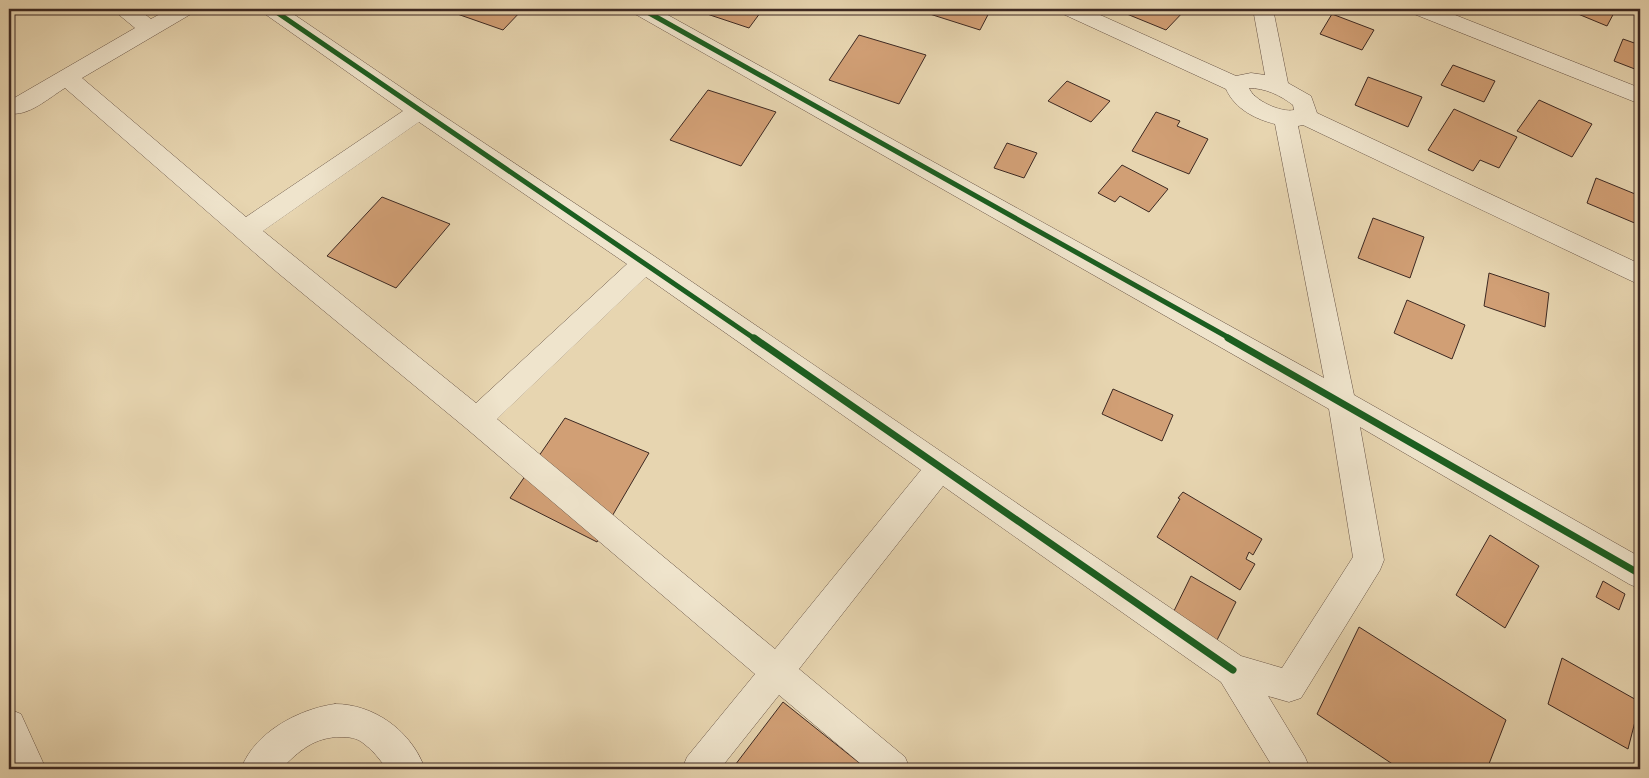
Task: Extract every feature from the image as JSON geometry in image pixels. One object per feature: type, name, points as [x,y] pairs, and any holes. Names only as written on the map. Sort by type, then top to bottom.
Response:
[{"type":"street","points":[[125,9],[150,29]]},
{"type":"street","points":[[16,107],[184,9]]},
{"type":"street","points":[[272,9],[419,111],[645,263],[1233,670],[1289,686],[1369,560],[1295,118]]},
{"type":"street","points":[[642,9],[1342,402],[1640,574]]},
{"type":"street","points":[[1070,9],[1238,86]]},
{"type":"street","points":[[1263,9],[1278,88]]},
{"type":"street","points":[[1421,9],[1640,96]]},
{"type":"street","points":[[66,78],[287,266],[477,420],[893,769]]},
{"type":"street","points":[[1295,118],[1306,107],[1296,96],[1278,88],[1249,80],[1240,83],[1238,86],[1237,90],[1241,97],[1272,115],[1295,118],[1640,275]]},
{"type":"street","points":[[246,230],[419,111]]},
{"type":"street","points":[[477,420],[645,263]]},
{"type":"street","points":[[699,769],[941,467]]},
{"type":"street","points":[[1233,670],[1293,769]]},
{"type":"street","points":[[258,769],[294,735],[324,722],[339,720],[366,726],[377,733],[408,769]]},
{"type":"street","points":[[9,726],[29,769]]},
{"type":"building","points":[[443,9],[523,9],[503,30]]},
{"type":"building","points":[[692,9],[763,9],[749,28]]},
{"type":"building","points":[[914,9],[991,9],[980,30]]},
{"type":"building","points":[[1125,9],[1186,9],[1166,30],[1122,12]]},
{"type":"building","points":[[1566,9],[1616,9],[1607,26]]},
{"type":"building","points":[[1332,14],[1374,30],[1362,50],[1320,34]]},
{"type":"building","points":[[859,35],[926,55],[899,104],[829,80]]},
{"type":"building","points":[[1623,39],[1640,45],[1640,71],[1614,61]]},
{"type":"building","points":[[1453,65],[1495,81],[1484,102],[1441,85]]},
{"type":"building","points":[[1368,77],[1422,97],[1408,127],[1355,105]]},
{"type":"building","points":[[1067,81],[1110,101],[1091,122],[1048,101]]},
{"type":"building","points":[[708,90],[776,112],[741,166],[670,140]]},
{"type":"building","points":[[1539,100],[1592,124],[1572,157],[1517,131]]},
{"type":"building","points":[[1454,109],[1517,137],[1499,168],[1480,160],[1473,171],[1428,150]]},
{"type":"building","points":[[1156,112],[1180,121],[1177,126],[1208,139],[1189,174],[1132,151]]},
{"type":"building","points":[[1007,143],[1037,153],[1024,178],[994,168]]},
{"type":"building","points":[[1122,165],[1168,189],[1149,212],[1120,196],[1115,202],[1098,193]]},
{"type":"building","points":[[1596,178],[1640,196],[1640,214],[1637,224],[1587,203]]},
{"type":"building","points":[[382,197],[450,224],[396,288],[327,256]]},
{"type":"building","points":[[1373,218],[1424,237],[1410,278],[1358,258]]},
{"type":"building","points":[[1489,273],[1549,293],[1545,327],[1484,306]]},
{"type":"building","points":[[1407,300],[1465,325],[1452,359],[1394,333]]},
{"type":"building","points":[[1640,353],[1640,388],[1635,386]]},
{"type":"building","points":[[1113,389],[1173,415],[1162,441],[1102,414]]},
{"type":"building","points":[[565,418],[649,453],[597,542],[510,498]]},
{"type":"building","points":[[1183,492],[1262,539],[1253,555],[1249,552],[1246,559],[1255,564],[1240,590],[1157,537]]},
{"type":"building","points":[[1490,535],[1539,566],[1505,628],[1456,595]]},
{"type":"building","points":[[1191,576],[1236,602],[1216,642],[1172,615]]},
{"type":"building","points":[[1603,581],[1625,594],[1619,610],[1596,597]]},
{"type":"building","points":[[1359,627],[1506,720],[1487,769],[1400,769],[1317,714]]},
{"type":"building","points":[[1562,658],[1640,702],[1628,749],[1548,704]]},
{"type":"building","points":[[783,702],[867,769],[732,769]]},
{"type":"cycle path","points":[[272,9],[419,111],[645,263],[1233,670]]},
{"type":"cycle path","points":[[642,9],[1342,402],[1640,574]]}]
